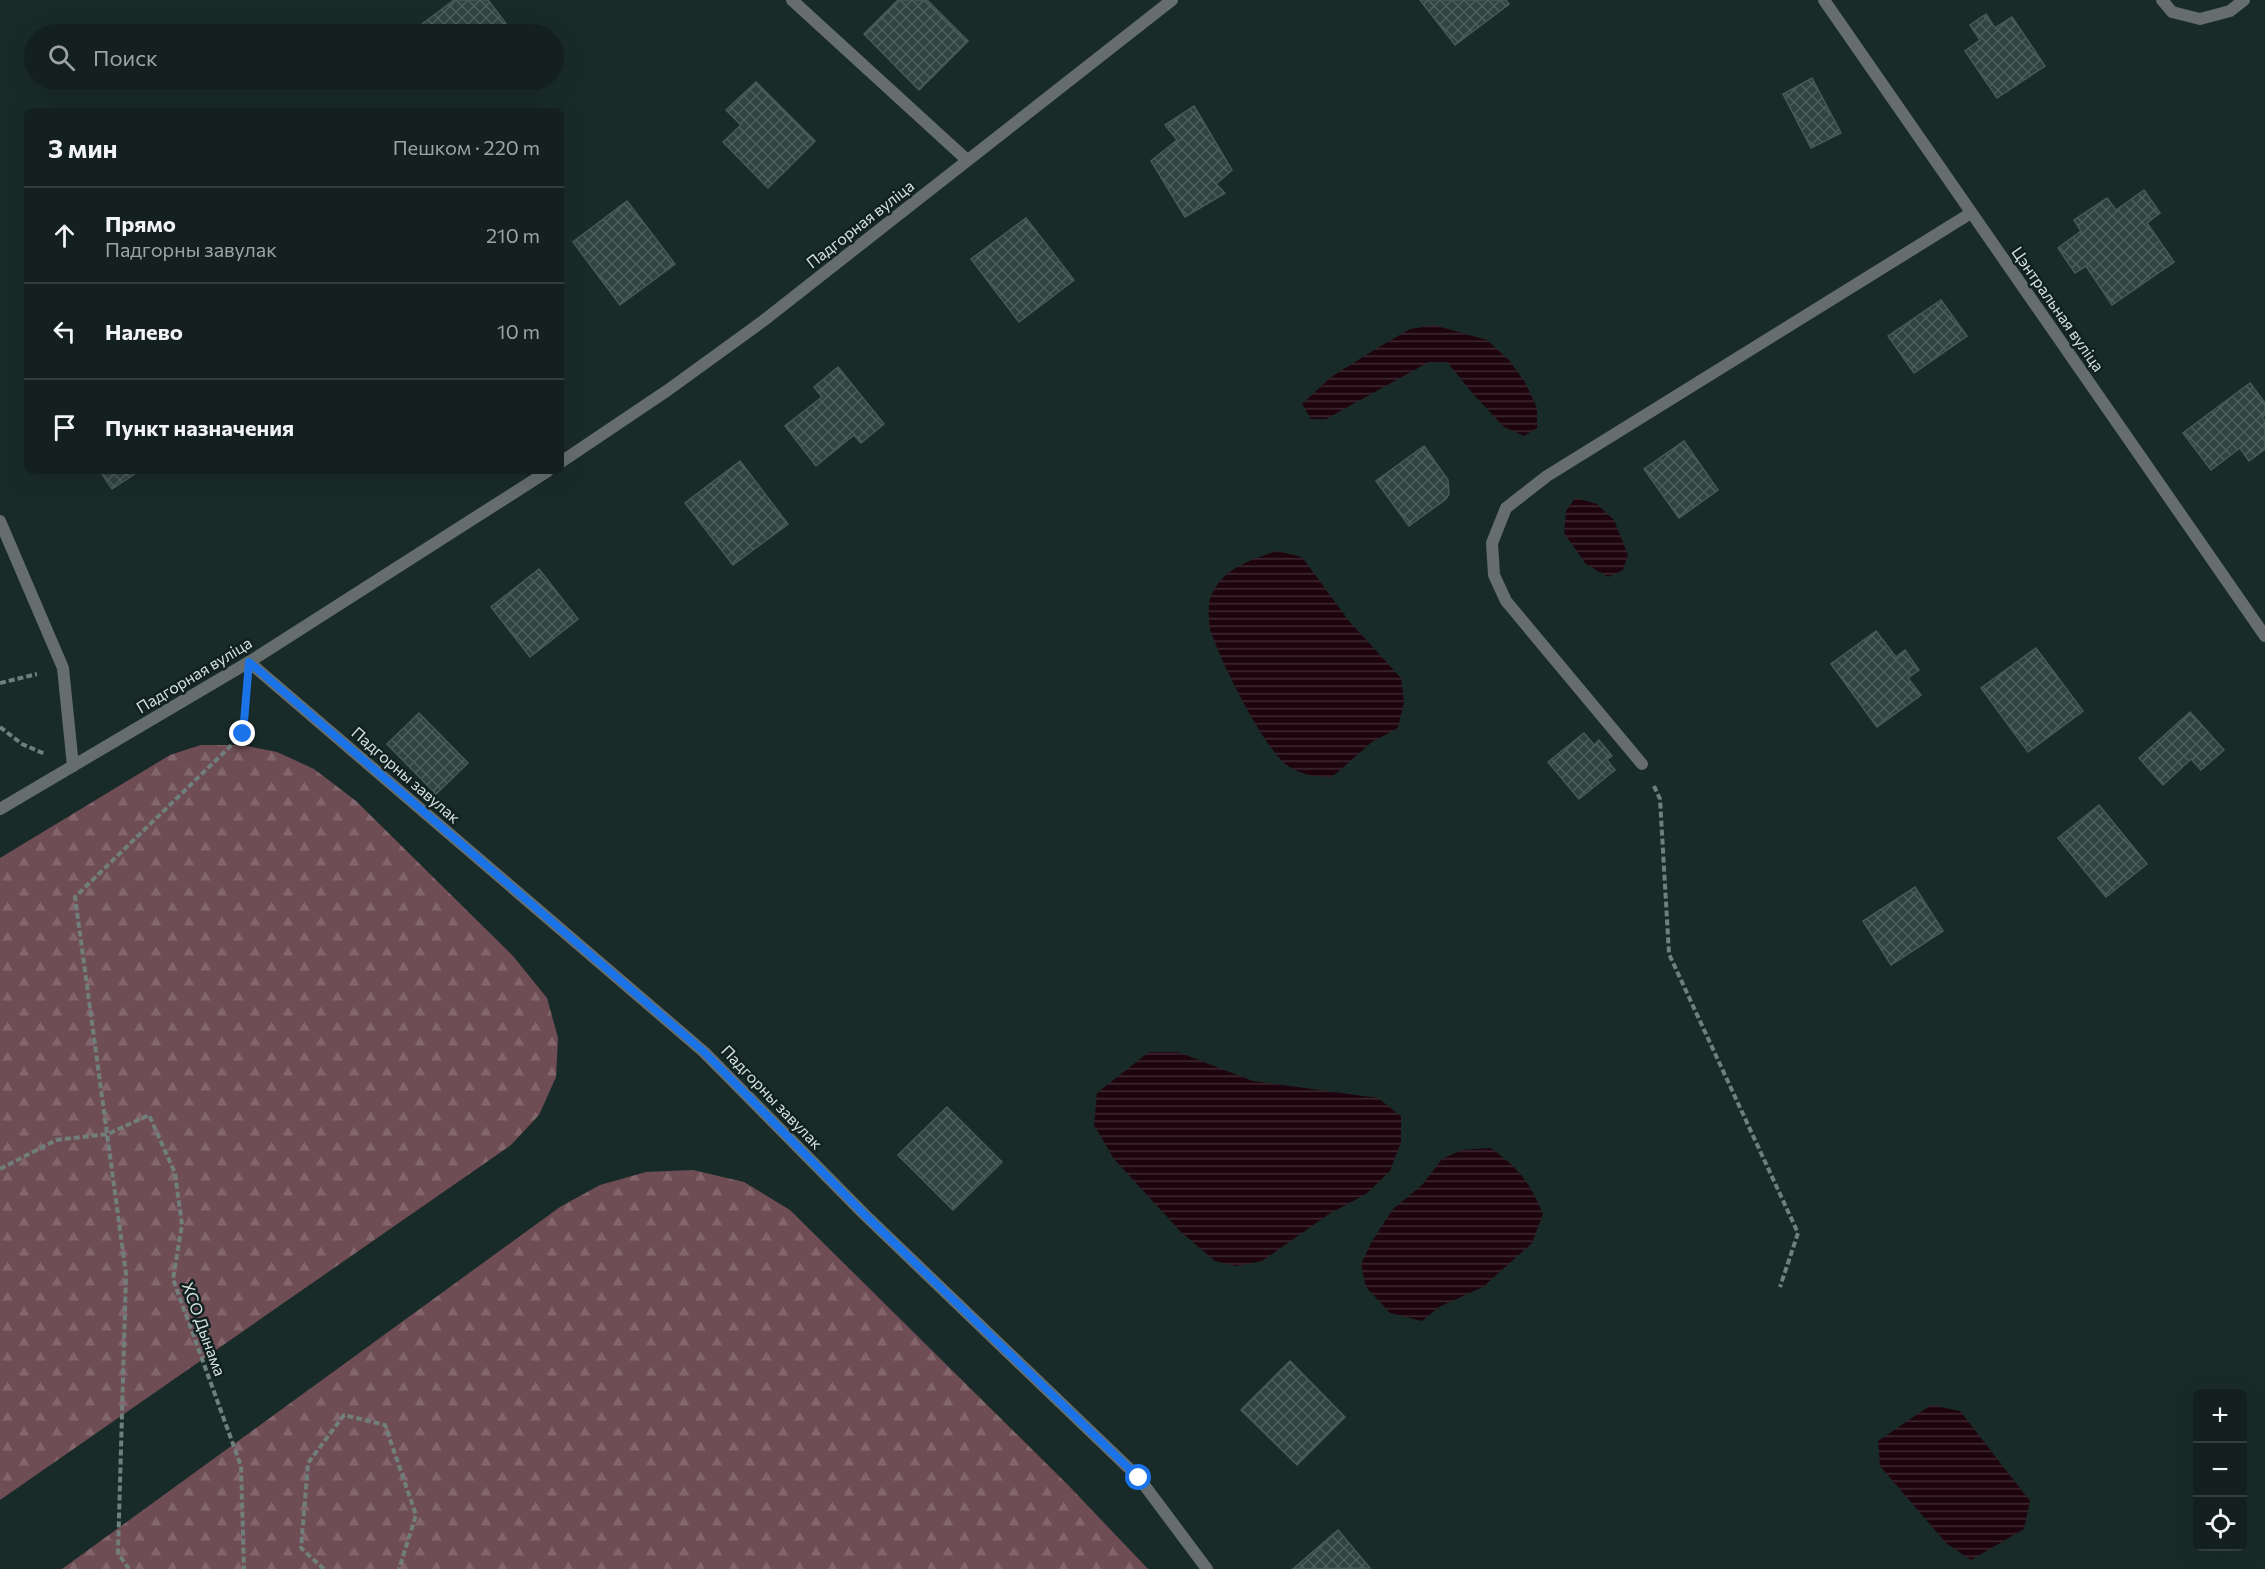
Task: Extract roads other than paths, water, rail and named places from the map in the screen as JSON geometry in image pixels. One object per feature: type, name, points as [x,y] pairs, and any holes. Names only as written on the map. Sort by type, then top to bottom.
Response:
[{"type":"street","points":[[792,0],[967,160]]},
{"type":"street","name":"Падгорная вуліца","points":[[564,460],[669,390],[763,321],[1172,0]]},
{"type":"street","name":"Цэнтральная вуліца","points":[[1824,0],[2265,636]]},
{"type":"street","points":[[2162,0],[2172,12],[2200,20],[2230,11],[2244,0]]},
{"type":"street","points":[[1642,764],[1506,601],[1494,575],[1492,543],[1506,508],[1547,476],[1971,213]]},
{"type":"street","name":"Падгорная вуліца","points":[[0,809],[249,662],[543,474]]},
{"type":"street","points":[[0,521],[63,668],[73,766]]},
{"type":"street","name":"Падгорны завулак","points":[[249,662],[704,1052],[864,1214],[1139,1478],[1207,1569]]}]
